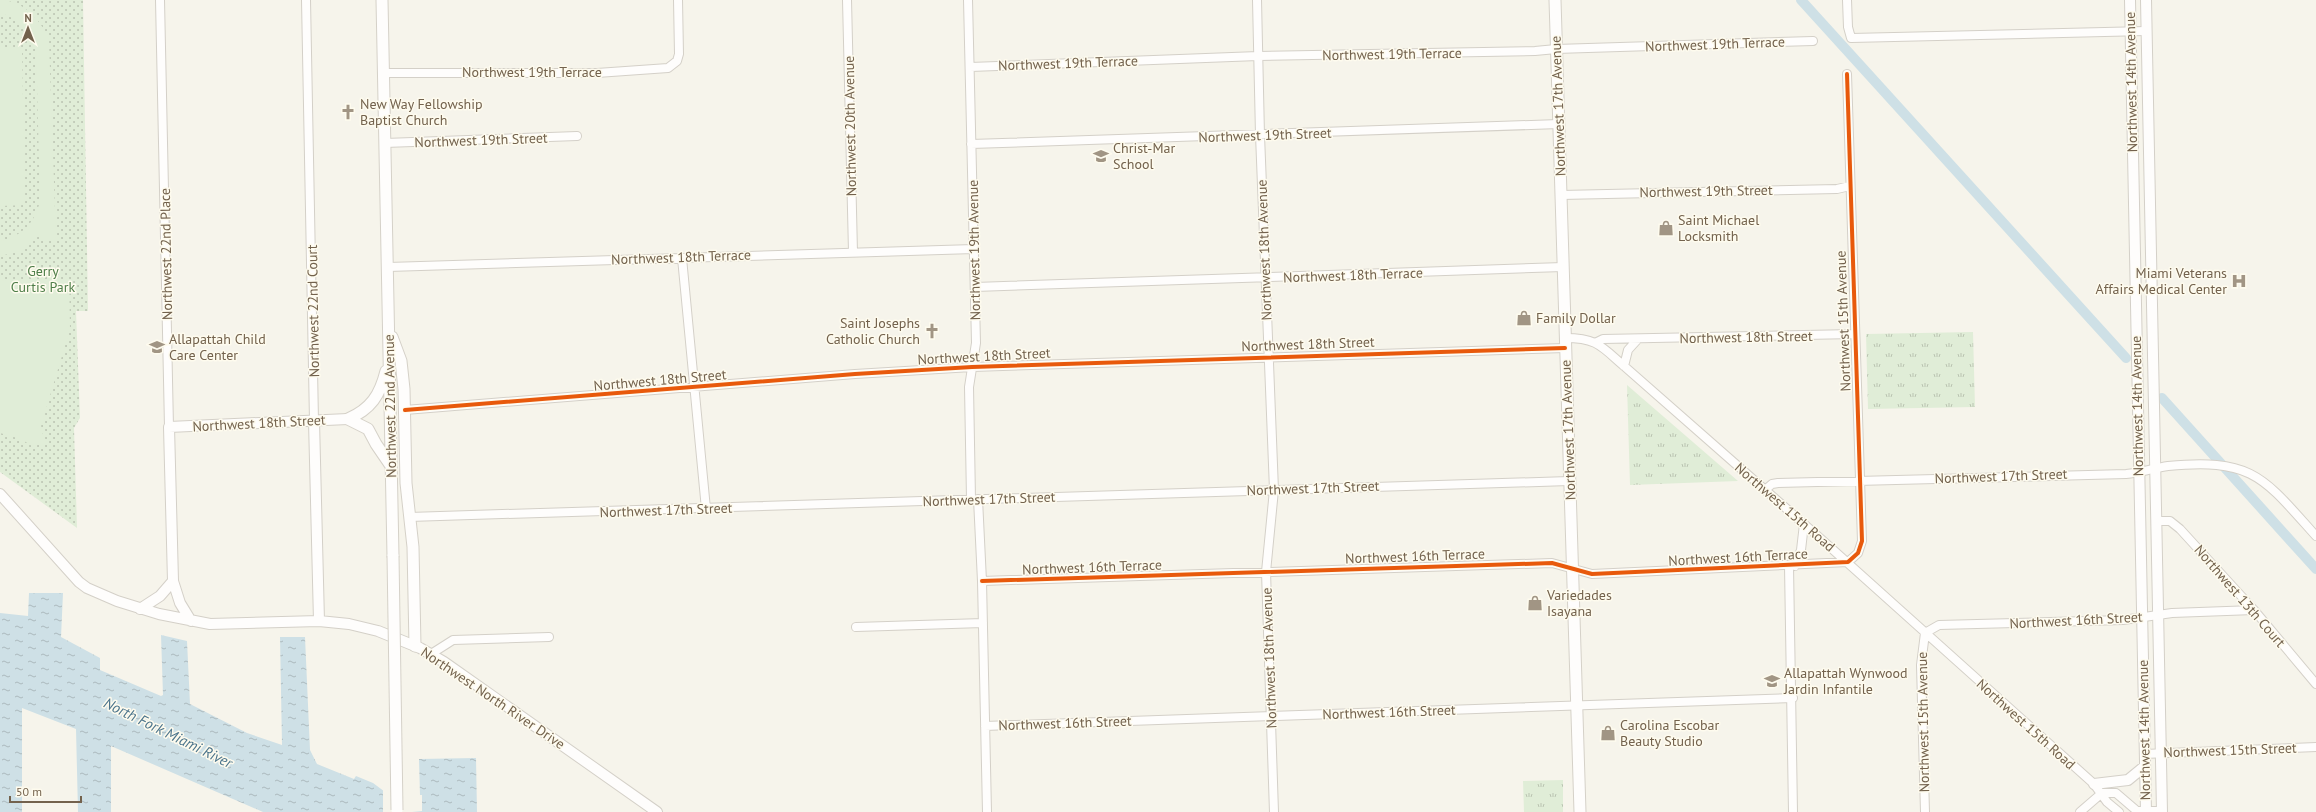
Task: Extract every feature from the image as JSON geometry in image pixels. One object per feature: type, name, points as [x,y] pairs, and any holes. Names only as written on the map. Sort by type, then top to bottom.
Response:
[{"type":"main road","name":"Northwest 22nd Avenue","points":[[382,0],[398,812]]},
{"type":"main road","name":"Northwest 17th Avenue","points":[[1555,0],[1580,812]]},
{"type":"main road","points":[[389,328],[401,361],[405,410],[406,483],[413,560],[415,646]]},
{"type":"main road","points":[[348,419],[362,413],[373,403],[383,382],[390,359]]},
{"type":"main road","points":[[348,419],[368,428],[376,444],[392,466]]},
{"type":"street","name":"Northwest 22nd Place","points":[[160,0],[173,581],[180,603],[191,621]]},
{"type":"street","name":"Northwest 22nd Court","points":[[306,0],[319,621]]},
{"type":"street","name":"Northwest 19th Terrace","points":[[384,73],[597,72],[662,70],[673,65],[677,60],[680,47],[678,0]]},
{"type":"street","name":"Northwest 20th Avenue","points":[[847,0],[853,252]]},
{"type":"street","name":"Northwest 19th Avenue","points":[[968,0],[976,352],[969,387],[975,499],[982,581],[987,812]]},
{"type":"street","name":"Northwest 18th Avenue","points":[[1258,0],[1260,135],[1274,490],[1266,572],[1274,812]]},
{"type":"street","points":[[1847,0],[1848,27],[1851,38],[2146,31]]},
{"type":"street","name":"Northwest 14th Avenue","points":[[2130,0],[2146,812]]},
{"type":"street","name":"Northwest 14th Avenue","points":[[2146,0],[2162,812]]},
{"type":"street","name":"Northwest 19th Terrace","points":[[970,66],[1258,56],[1499,52],[1813,41]]},
{"type":"street","name":"Northwest 15th Avenue","points":[[1847,74],[1862,541],[1858,553],[1848,562]]},
{"type":"street","name":"Northwest 19th Street","points":[[971,144],[1559,124]]},
{"type":"street","name":"Northwest 19th Street","points":[[385,143],[577,136]]},
{"type":"street","name":"Northwest 19th Street","points":[[1561,195],[1837,189],[1850,186]]},
{"type":"street","name":"Northwest 18th Terrace","points":[[388,267],[974,249]]},
{"type":"street","points":[[682,258],[706,509]]},
{"type":"street","name":"Northwest 18th Terrace","points":[[975,287],[1563,267]]},
{"type":"street","name":"Northwest 18th Street","points":[[1595,343],[1603,338],[1638,339],[1855,334]]},
{"type":"street","name":"Northwest 15th Road","points":[[1565,343],[1586,339],[1595,343],[1624,366],[1848,562],[2094,784],[2102,793],[2107,802],[2119,812]]},
{"type":"street","points":[[1624,366],[1628,350],[1638,339]]},
{"type":"street","name":"Northwest 18th Street","points":[[405,410],[855,374],[972,367],[1565,343]]},
{"type":"street","name":"Northwest 18th Street","points":[[169,427],[348,419]]},
{"type":"street","name":"Northwest 17th Street","points":[[1765,490],[1772,484],[1778,483],[2139,472],[2155,468],[2219,465],[2254,474],[2272,487],[2316,536]]},
{"type":"street","name":"Northwest 17th Street","points":[[409,517],[706,509],[975,499],[1569,481]]},
{"type":"street","name":"Northwest North River Drive","points":[[0,494],[79,582],[100,594],[140,609],[191,621],[220,624],[319,621],[349,624],[378,631],[431,654],[657,812]]},
{"type":"street","name":"Northwest 13th Court","points":[[2156,521],[2170,521],[2175,524],[2254,610],[2316,684]]},
{"type":"street","name":"Northwest 16th Terrace","points":[[1792,566],[1801,550],[1804,524]]},
{"type":"street","name":"Northwest 16th Terrace","points":[[982,581],[1552,563],[1592,574],[1792,566],[1848,562]]},
{"type":"street","points":[[1792,566],[1793,812]]},
{"type":"street","points":[[140,609],[160,596],[173,581]]},
{"type":"street","name":"Northwest 16th Street","points":[[1925,633],[1939,625],[2122,620],[2158,615],[2254,610]]},
{"type":"street","points":[[856,627],[983,623]]},
{"type":"street","name":"Northwest 15th Avenue","points":[[1925,633],[1921,665],[1925,812]]},
{"type":"street","points":[[431,654],[453,640],[549,637]]},
{"type":"street","name":"Northwest 16th Street","points":[[985,726],[1793,698]]},
{"type":"street","name":"Northwest 15th Street","points":[[2144,754],[2316,747]]},
{"type":"street","points":[[2094,784],[2128,780],[2144,766]]},
{"type":"street","points":[[2080,812],[2102,793],[2116,793],[2132,808],[2146,812],[2162,812]]},
{"type":"green space","name":"Gerry Curtis Park","points":[[0,0],[83,0],[88,311],[76,311],[80,418],[74,428],[77,528],[0,472]]},
{"type":"green space","points":[[0,0],[17,4],[31,13],[42,27],[49,42],[56,240],[41,240],[40,234],[21,251],[0,256],[0,241],[15,236],[31,222],[38,209],[40,201],[36,46],[30,34],[22,25],[12,18],[0,13]]},
{"type":"green space","points":[[0,48],[22,48],[25,205],[0,206]]},
{"type":"green space","points":[[69,279],[70,329],[41,426],[44,439],[43,444],[32,446],[21,439],[0,433],[0,281]]},
{"type":"green space","points":[[1973,332],[1975,407],[1868,409],[1866,334]]},
{"type":"green space","points":[[1627,385],[1738,481],[1630,485]]},
{"type":"green space","points":[[1563,780],[1563,812],[1524,812],[1523,781]]},
{"type":"water","name":"North Fork Miami River","points":[[29,593],[63,593],[61,637],[100,658],[100,670],[161,696],[163,695],[161,635],[187,641],[190,704],[247,733],[282,745],[280,637],[305,637],[310,750],[317,764],[354,779],[356,776],[373,783],[412,812],[263,812],[111,746],[111,812],[78,812],[76,729],[22,708],[22,812],[0,812],[0,613],[28,616]]},
{"type":"water","points":[[476,758],[477,812],[412,812],[422,811],[419,759]]},
{"type":"pier","points":[[383,787],[412,809],[412,812],[383,812]]},
{"type":"waterway","points":[[1801,0],[2126,358]]},
{"type":"waterway","points":[[2162,398],[2316,569]]},
{"type":"cycle path","points":[[982,581],[1552,563],[1592,574],[1848,562],[1858,553],[1862,541],[1847,74]]},
{"type":"cycle path","points":[[405,410],[855,374],[972,367],[1565,348]]},
{"type":"place","name":"New Way Fellowship Baptist Church","points":[[348,112]]},
{"type":"place","name":"Christ-Mar School","points":[[1101,156]]},
{"type":"place","name":"Saint Michael Locksmith","points":[[1666,228]]},
{"type":"place","name":"Miami Veterans Affairs Medical Center","points":[[2239,281]]},
{"type":"place","name":"Family Dollar","points":[[1524,318]]},
{"type":"place","name":"Saint Josephs Catholic Church","points":[[932,331]]},
{"type":"place","name":"Allapattah Child Care Center","points":[[157,347]]},
{"type":"place","name":"Variedades Isayana","points":[[1535,603]]},
{"type":"place","name":"Allapattah Wynwood Jardin Infantile","points":[[1772,681]]},
{"type":"place","name":"Carolina Escobar Beauty Studio","points":[[1608,733]]}]
